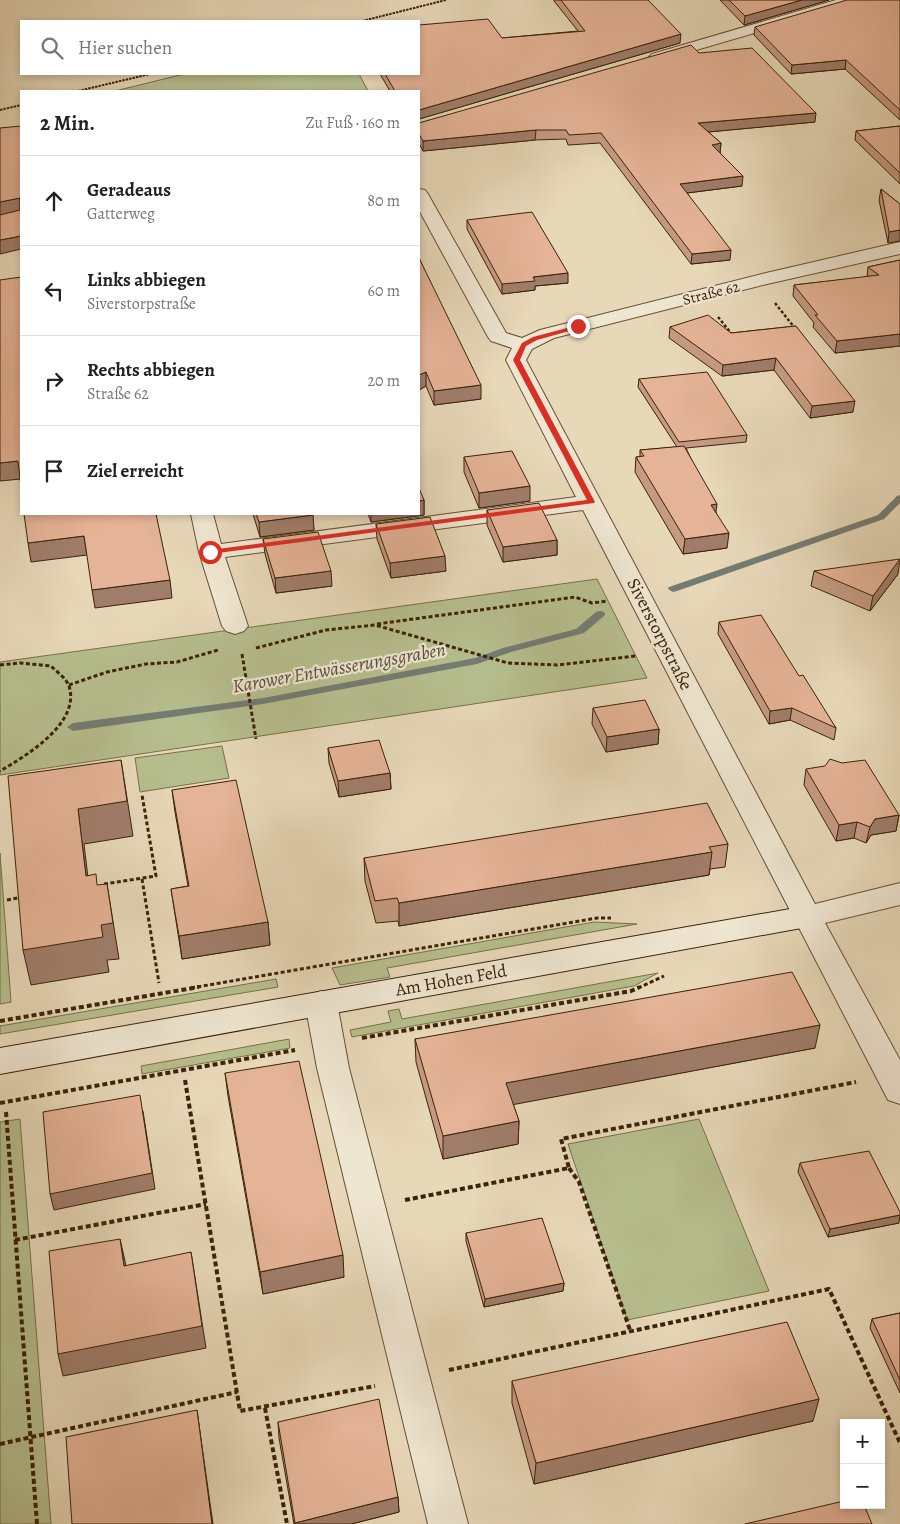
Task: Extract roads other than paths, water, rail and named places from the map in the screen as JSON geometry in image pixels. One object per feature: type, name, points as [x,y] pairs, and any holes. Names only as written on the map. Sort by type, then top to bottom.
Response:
[{"type":"street","points":[[640,62],[852,0]]},
{"type":"street","points":[[420,196],[498,338],[524,345]]},
{"type":"street","name":"Straße 62","points":[[524,345],[547,334],[766,279],[900,248]]},
{"type":"street","name":"Siverstorpstraße","points":[[524,345],[516,360],[806,917],[900,1091]]},
{"type":"street","points":[[210,552],[591,502]]},
{"type":"street","points":[[202,515],[210,552],[235,626]]},
{"type":"street","name":"Am Hohen Feld","points":[[0,1061],[806,917],[900,894]]},
{"type":"street","points":[[321,1004],[328,1044],[367,1207],[448,1524]]},
{"type":"waterway","name":"Karower Entwässerungsgraben","points":[[673,589],[881,517],[900,498]]},
{"type":"waterway","name":"Karower Entwässerungsgraben","points":[[73,727],[263,701],[477,661],[507,650],[580,631],[600,614]]}]
